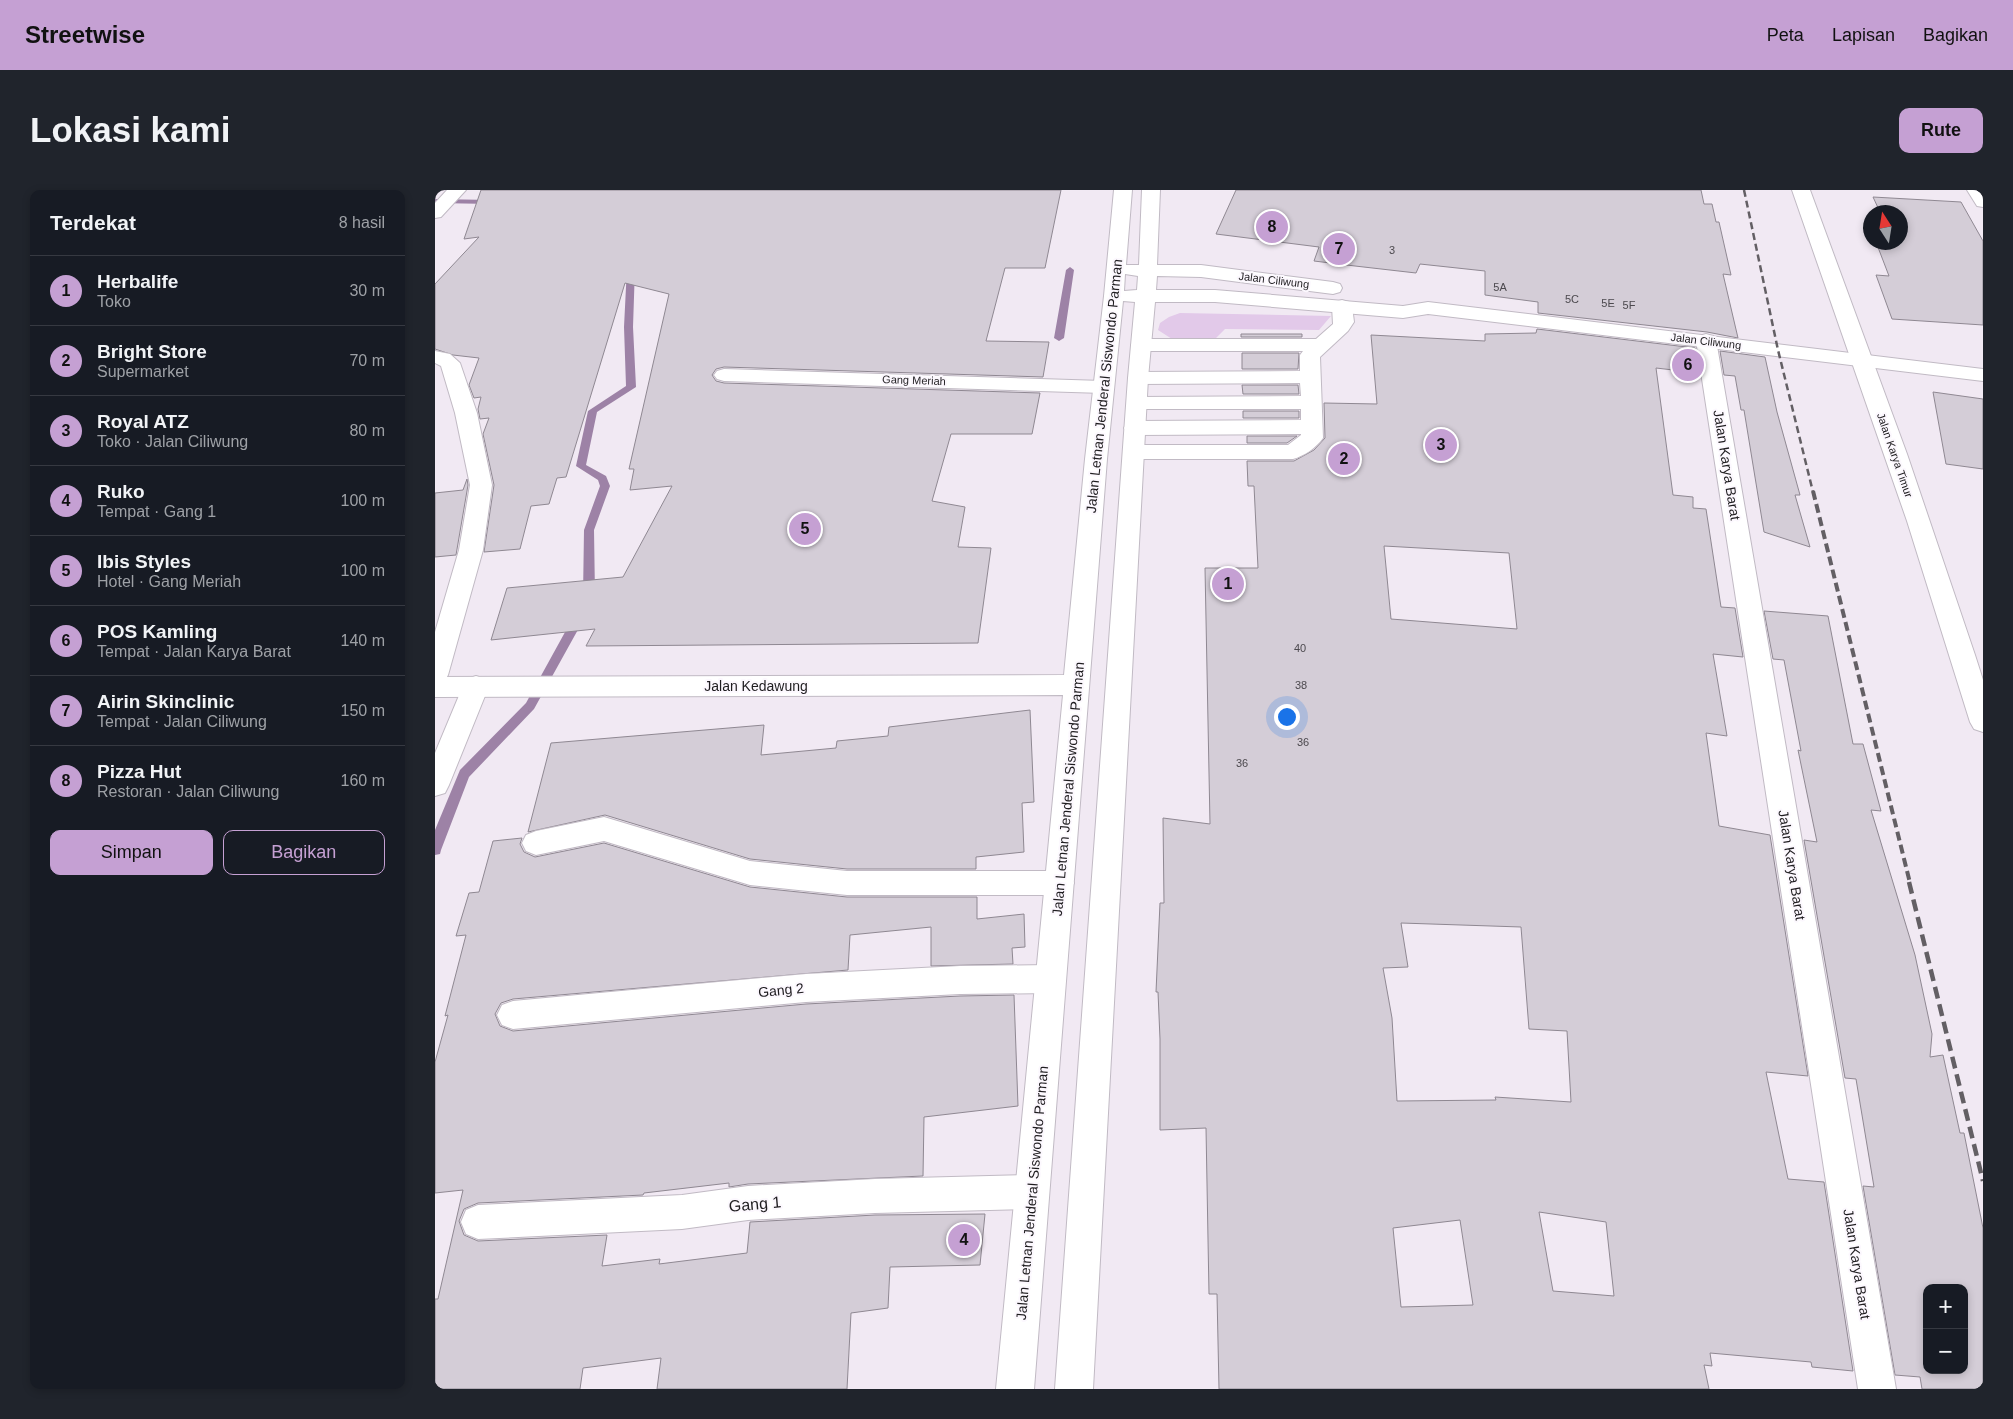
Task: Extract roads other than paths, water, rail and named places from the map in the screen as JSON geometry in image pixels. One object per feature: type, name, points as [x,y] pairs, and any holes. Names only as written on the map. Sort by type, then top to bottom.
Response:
[{"type":"main road","name":"Jalan Letnan Jenderal Siswondo Parman","points":[[1015,1389],[1103,387],[1123,190]]},
{"type":"main road","points":[[1074,1389],[1138,393],[1147,283],[1151,190]]},
{"type":"main road","name":"Jalan Karya Timur","points":[[1801,190],[1863,360],[1946,600],[1983,722]]},
{"type":"main road","points":[[1976,190],[1983,202]]},
{"type":"main road","name":"Jalan Ciliwung","points":[[1115,283],[1147,283],[1201,271],[1411,298],[1428,308]]},
{"type":"main road","name":"Jalan Ciliwung","points":[[1115,283],[1147,283],[1215,296],[1403,312],[1428,308],[1706,340],[1983,375]]},
{"type":"main road","points":[[1138,393],[1293,452],[1312,438],[1312,385],[1344,322],[1342,306]]},
{"type":"main road","name":"Jalan Karya Barat","points":[[1706,340],[1877,1389]]},
{"type":"main road","points":[[435,357],[443,358],[450,363],[466,413],[481,485],[471,550],[435,675]]},
{"type":"main road","name":"Gang Meriah","points":[[724,375],[1103,387]]},
{"type":"main road","points":[[1138,393],[1312,385]]},
{"type":"main road","points":[[1138,393],[1312,385]]},
{"type":"main road","points":[[1138,393],[1312,385]]},
{"type":"main road","points":[[435,785],[476,686]]},
{"type":"main road","name":"Jalan Kedawung","points":[[435,687],[1077,686]]},
{"type":"main road","points":[[536,843],[604,828],[751,873],[847,883],[1059,883]]},
{"type":"main road","name":"Gang 2","points":[[513,1015],[805,988],[961,980],[1050,979]]},
{"type":"main road","name":"Gang 1","points":[[478,1222],[682,1212],[749,1203],[1032,1192]]},
{"type":"waterway","points":[[435,201],[492,202]]},
{"type":"waterway","points":[[589,596],[589,530],[605,486],[602,478],[581,466],[593,411],[631,387],[628,327],[631,267]]},
{"type":"waterway","points":[[1059,338],[1070,270]]},
{"type":"waterway","points":[[435,850],[464,774],[530,706],[579,617]]},
{"type":"waterway","points":[[1008,710],[1009,704]]},
{"type":"railway","points":[[1744,190],[1778,350],[1813,492]]},
{"type":"railway","points":[[1813,491],[1910,883]]},
{"type":"railway","points":[[1909,882],[1983,1181]]},
{"type":"place","name":"Pizza Hut","points":[[1272,227]]},
{"type":"place","name":"Airin Skinclinic","points":[[1339,249]]},
{"type":"place","name":"POS Kamling","points":[[1688,365]]},
{"type":"place","name":"Royal ATZ","points":[[1441,445]]},
{"type":"place","name":"Bright Store","points":[[1344,459]]},
{"type":"place","name":"Ibis Styles","points":[[805,529]]},
{"type":"place","name":"Herbalife","points":[[1228,584]]},
{"type":"place","name":"Ruko","points":[[964,1240]]}]
